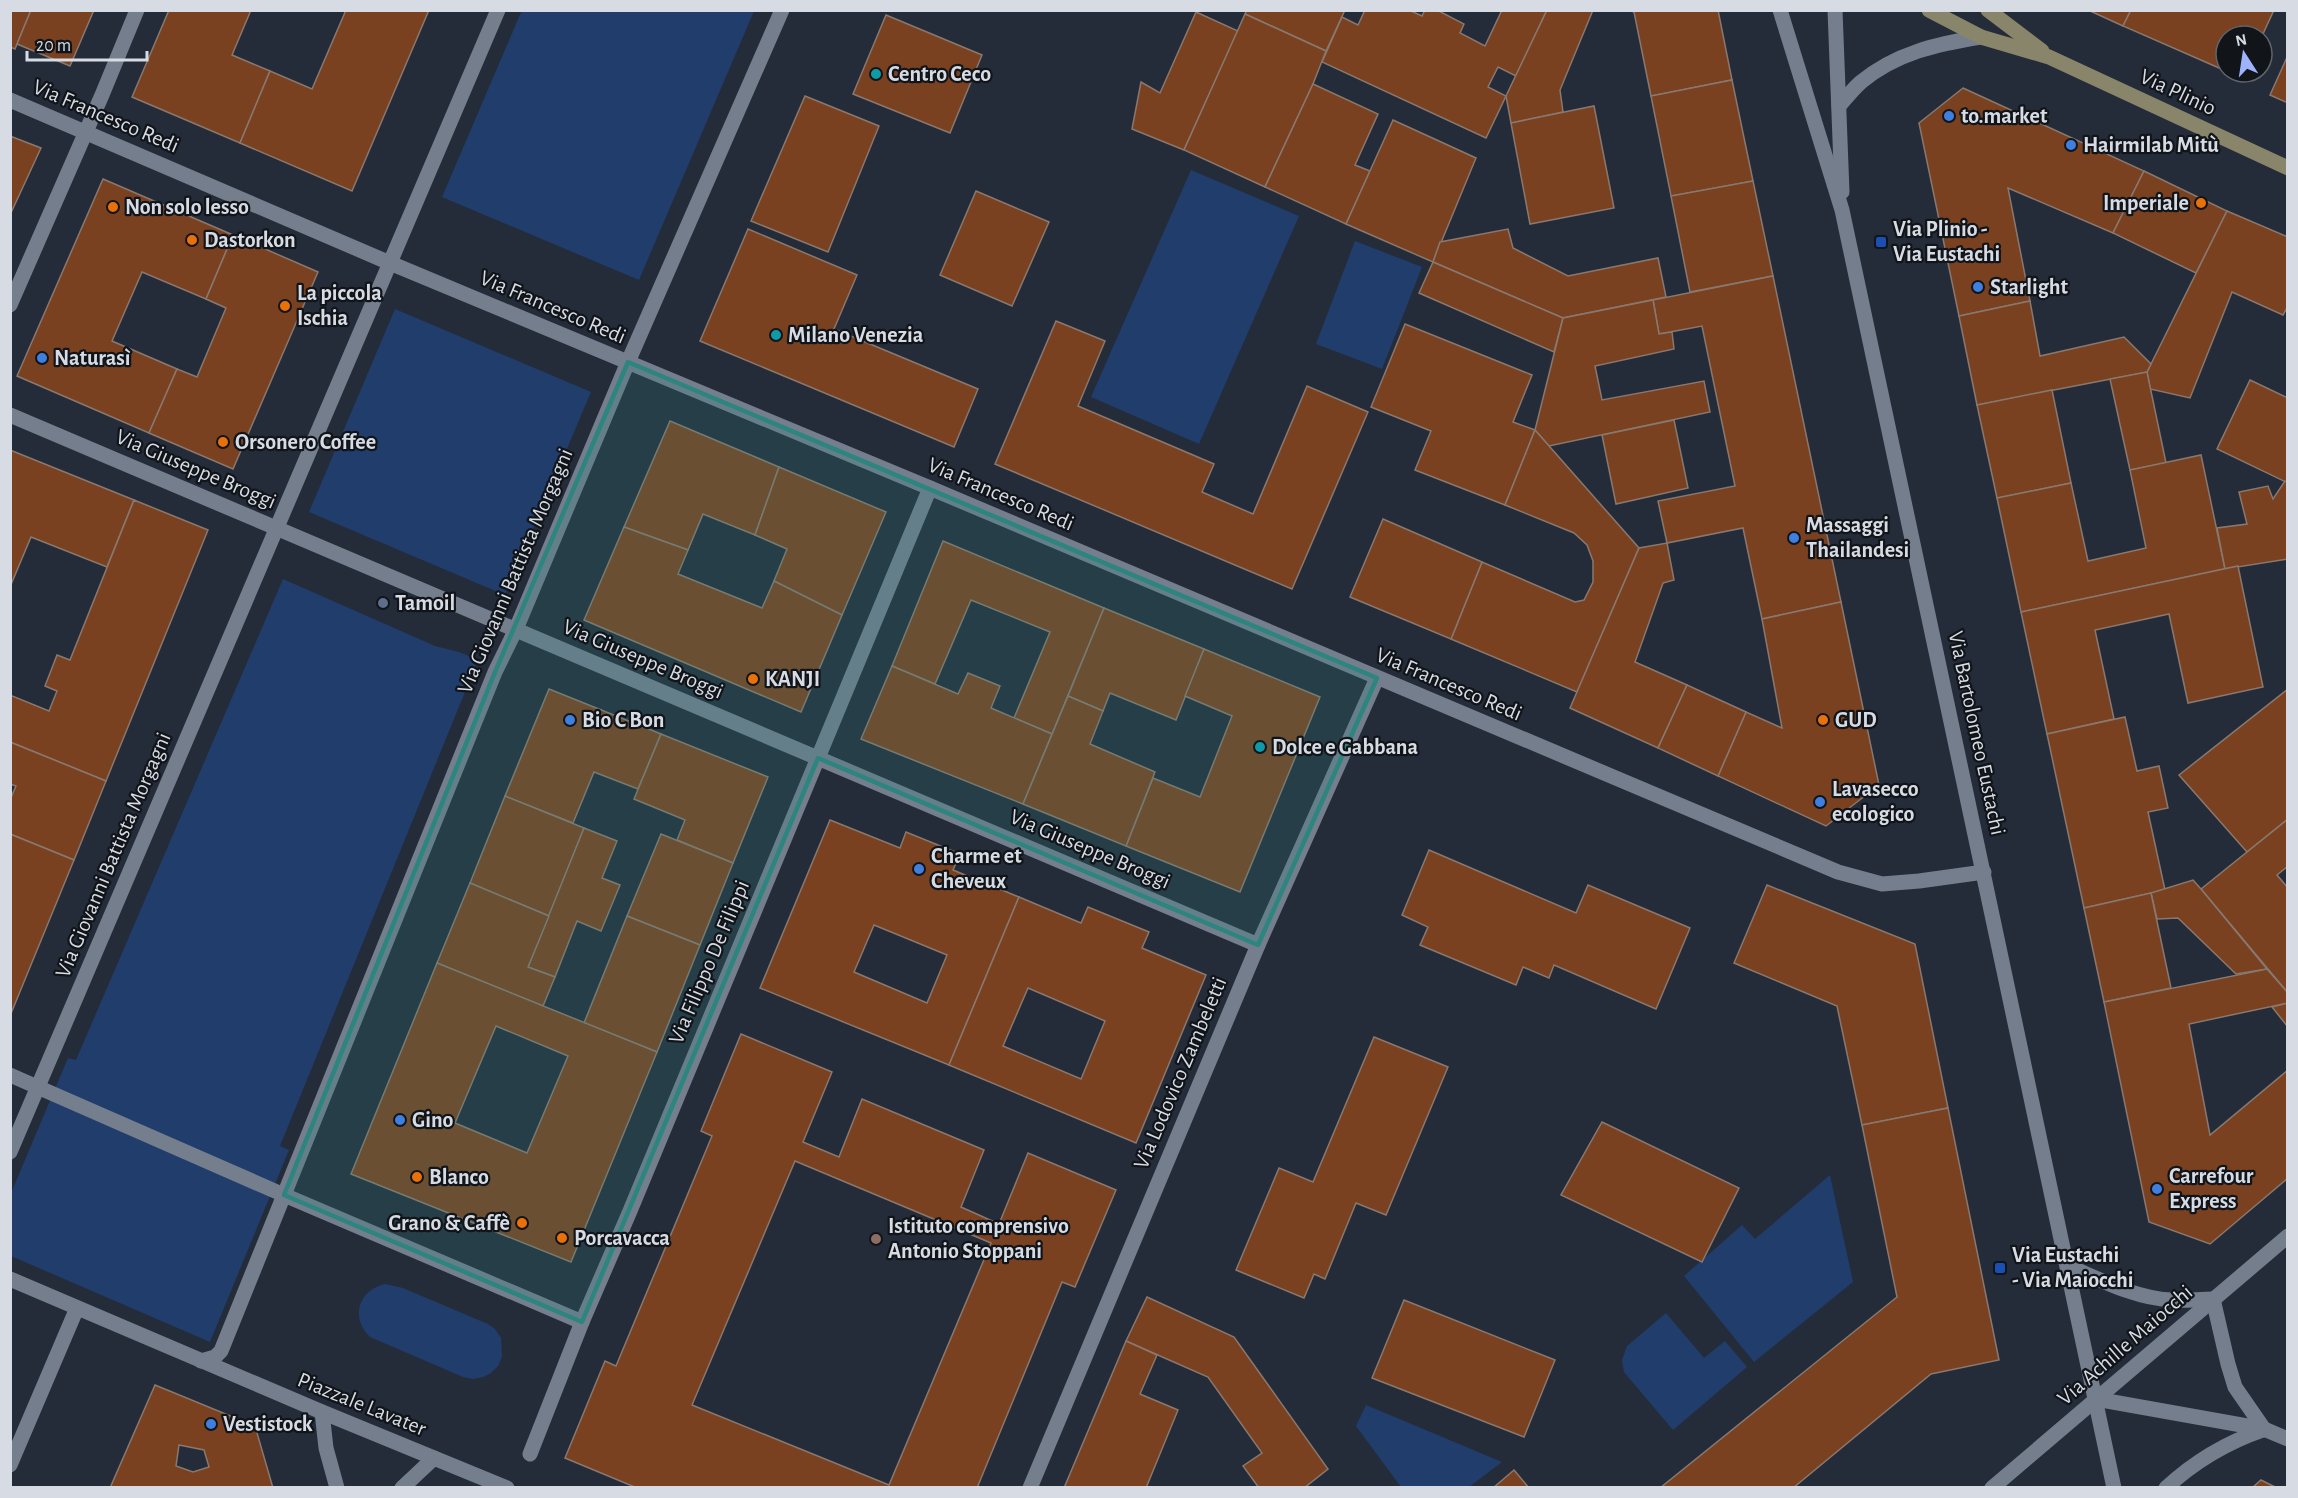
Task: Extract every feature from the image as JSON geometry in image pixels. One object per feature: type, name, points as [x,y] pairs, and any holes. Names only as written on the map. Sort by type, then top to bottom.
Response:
[{"type":"street","points":[[10,305],[137,10]]},
{"type":"street","name":"Via Giovanni Battista Morgagni","points":[[38,1087],[498,10]]},
{"type":"street","name":"Via Giovanni Battista Morgagni","points":[[284,1195],[495,672],[516,629],[628,362],[782,10]]},
{"type":"street","name":"Via Bartolomeo Eustachi","points":[[1780,10],[1842,210],[2114,1488]]},
{"type":"street","name":"Via Bartolomeo Eustachi","points":[[1835,10],[1842,210]]},
{"type":"street","name":"Via Plinio","points":[[1929,10],[1981,37],[2049,57],[2288,168]]},
{"type":"street","name":"Via Plinio","points":[[1988,10],[2049,57]]},
{"type":"street","points":[[1839,106],[1860,83],[1894,59],[1938,44],[1981,37]]},
{"type":"street","name":"Via Francesco Redi","points":[[10,99],[390,263],[930,488],[1838,872],[1881,884],[1984,872]]},
{"type":"street","name":"Via Giuseppe Broggi","points":[[10,415],[1258,945]]},
{"type":"street","name":"Via Filippo De Filippi","points":[[530,1454],[582,1322],[930,488]]},
{"type":"street","name":"Via Lodovico Zambeletti","points":[[1030,1488],[1258,945],[1377,678]]},
{"type":"street","points":[[10,1075],[582,1322]]},
{"type":"street","points":[[10,1152],[38,1087]]},
{"type":"street","points":[[201,1361],[215,1357],[221,1351],[284,1195]]},
{"type":"street","name":"Via Achille Maiocchi","points":[[1992,1488],[2288,1236]]},
{"type":"street","points":[[2068,1266],[2111,1285],[2142,1295],[2170,1300],[2213,1299],[2235,1387],[2264,1429]]},
{"type":"street","name":"Piazzale Lavater","points":[[10,1279],[507,1488]]},
{"type":"street","points":[[10,1464],[76,1308]]},
{"type":"street","points":[[2096,1399],[2264,1429],[2288,1439]]},
{"type":"street","points":[[322,1412],[326,1448],[337,1488]]},
{"type":"street","points":[[2166,1488],[2200,1459],[2239,1438],[2264,1429]]},
{"type":"street","points":[[402,1488],[434,1458]]},
{"type":"highlighted area","points":[[628,362],[1377,678],[1258,945],[818,758],[582,1322],[284,1195],[495,672]]},
{"type":"shaded area","points":[[522,10],[754,11],[639,280],[442,197]]},
{"type":"shaded area","points":[[1191,170],[1299,216],[1199,444],[1091,397]]},
{"type":"shaded area","points":[[1355,241],[1422,267],[1382,369],[1316,344]]},
{"type":"shaded area","points":[[395,309],[591,392],[505,595],[309,512]]},
{"type":"shaded area","points":[[283,579],[435,646],[478,660],[280,1146],[289,1150],[210,1342],[11,1256],[11,1193],[68,1058],[76,1060]]},
{"type":"shaded area","points":[[1830,1175],[1853,1282],[1754,1362],[1684,1276],[1742,1225],[1755,1239]]},
{"type":"shaded area","points":[[385,1284],[403,1288],[495,1329],[501,1338],[502,1357],[498,1366],[483,1377],[473,1379],[463,1377],[370,1337],[360,1322],[360,1306],[368,1292]]},
{"type":"shaded area","points":[[1666,1313],[1704,1358],[1725,1341],[1747,1367],[1673,1430],[1624,1372],[1622,1360],[1627,1346]]},
{"type":"shaded area","points":[[1366,1405],[1502,1462],[1469,1487],[1401,1487],[1356,1426]]},
{"type":"building","points":[[10,10],[31,10],[15,49],[10,47]]},
{"type":"building","points":[[31,10],[94,10],[70,66],[17,44]]},
{"type":"building","points":[[169,10],[251,10],[232,55],[270,71],[240,143],[132,97]]},
{"type":"building","points":[[346,10],[429,10],[352,191],[240,143],[270,71],[312,89]]},
{"type":"building","points":[[1247,10],[1345,10],[1326,51],[1245,14]]},
{"type":"building","points":[[1365,10],[1409,10],[1422,16],[1425,10],[1437,10],[1464,24],[1460,33],[1485,46],[1502,10],[1547,10],[1516,76],[1498,67],[1488,87],[1506,96],[1486,138],[1322,62],[1342,17],[1358,25]]},
{"type":"building","points":[[1547,10],[1593,10],[1560,90],[1563,112],[1511,123],[1506,96]]},
{"type":"building","points":[[1629,10],[1718,10],[1732,80],[1651,96],[1634,12]]},
{"type":"building","points":[[2088,10],[2131,10],[2123,26]]},
{"type":"building","points":[[2131,10],[2274,10],[2268,24],[2214,24],[2214,66],[2123,26]]},
{"type":"building","points":[[1196,12],[1238,31],[1184,150],[1132,129],[1141,82],[1160,93]]},
{"type":"building","points":[[1245,14],[1326,51],[1265,187],[1184,150]]},
{"type":"building","points":[[886,15],[982,55],[950,133],[853,94]]},
{"type":"building","points":[[2288,55],[2288,103],[2270,95]]},
{"type":"building","points":[[1732,80],[1753,181],[1671,196],[1651,96]]},
{"type":"building","points":[[1313,84],[1378,114],[1355,165],[1370,171],[1346,224],[1265,187]]},
{"type":"building","points":[[1963,88],[2144,171],[2113,233],[2008,188],[2030,301],[1959,316],[1919,123]]},
{"type":"building","points":[[805,96],[879,126],[828,252],[751,221]]},
{"type":"building","points":[[1594,106],[1614,208],[1530,224],[1511,123]]},
{"type":"building","points":[[1393,120],[1476,158],[1433,262],[1346,224]]},
{"type":"building","points":[[10,136],[41,148],[10,215]]},
{"type":"building","points":[[2144,171],[2227,211],[2196,273],[2113,233]]},
{"type":"building","points":[[103,179],[233,235],[206,299],[142,272],[112,341],[177,369],[149,433],[17,376]]},
{"type":"building","points":[[1753,181],[1773,276],[1690,292],[1671,196]]},
{"type":"building","points":[[976,191],[1049,222],[1012,306],[940,275]]},
{"type":"building","points":[[2227,211],[2288,237],[2288,306],[2283,315],[2232,292],[2190,398],[2150,389],[2147,372]]},
{"type":"building","name":"Milano Venezia","points":[[748,229],[857,275],[834,329],[978,389],[954,447],[700,341]]},
{"type":"building","points":[[1508,229],[1513,248],[1568,276],[1658,258],[1666,297],[1563,318],[1433,262],[1440,242]]},
{"type":"building","points":[[233,235],[318,272],[233,469],[149,433],[177,369],[197,377],[226,308],[206,299]]},
{"type":"building","points":[[1433,262],[1563,318],[1554,352],[1419,293]]},
{"type":"building","points":[[1773,276],[1841,602],[1762,619],[1743,528],[1667,543],[1658,501],[1735,486],[1702,326],[1659,334],[1653,300]]},
{"type":"building","points":[[1653,300],[1659,334],[1672,332],[1674,349],[1595,366],[1602,400],[1704,381],[1710,412],[1549,446],[1535,430],[1563,318]]},
{"type":"building","points":[[2030,301],[2040,356],[2124,337],[2151,364],[2147,372],[1977,405],[1959,316]]},
{"type":"building","points":[[1056,321],[1105,341],[1078,406],[1214,464],[1202,492],[1253,514],[1307,386],[1368,412],[1292,589],[995,464]]},
{"type":"building","points":[[1405,324],[1532,375],[1513,422],[1535,430],[1505,505],[1415,470],[1431,431],[1371,407]]},
{"type":"building","points":[[2147,372],[2166,463],[2130,470],[2110,379]]},
{"type":"building","points":[[2250,380],[2288,398],[2288,483],[2217,449]]},
{"type":"building","points":[[2052,390],[2071,483],[1997,498],[1977,405]]},
{"type":"building","points":[[1674,420],[1688,488],[1616,504],[1602,435]]},
{"type":"building","points":[[670,421],[779,467],[755,535],[703,514],[688,550],[624,527]]},
{"type":"building","points":[[1535,430],[1639,548],[1577,692],[1451,639],[1482,562],[1575,602],[1584,600],[1593,582],[1593,561],[1587,545],[1574,533],[1505,505]]},
{"type":"building","points":[[10,450],[134,500],[107,567],[31,537],[10,587]]},
{"type":"building","points":[[2201,455],[2225,569],[2021,612],[1997,498],[2071,483],[2088,561],[2146,548],[2130,470]]},
{"type":"building","points":[[779,467],[886,512],[842,615],[774,581],[787,549],[755,535]]},
{"type":"building","points":[[2285,481],[2288,483],[2288,559],[2225,569],[2217,528],[2247,524],[2239,492],[2268,486],[2273,499]]},
{"type":"building","points":[[134,500],[208,530],[106,781],[10,742],[10,695],[49,711],[57,691],[45,686],[57,655],[70,660]]},
{"type":"building","points":[[1383,519],[1482,562],[1451,639],[1350,597]]},
{"type":"building","points":[[624,527],[688,550],[678,574],[762,608],[774,581],[842,615],[801,712],[584,620]]},
{"type":"building","points":[[943,541],[1104,608],[1052,734],[1014,718],[1050,632],[971,600],[935,684],[892,666]]},
{"type":"building","points":[[1667,543],[1674,580],[1663,583],[1635,662],[1687,685],[1658,748],[1570,708],[1639,548]]},
{"type":"building","points":[[2238,566],[2263,687],[2188,703],[2169,614],[2095,630],[2114,719],[2047,734],[2021,612]]},
{"type":"building","name":"GUD","points":[[1841,602],[1879,785],[1826,826],[1718,776],[1746,712],[1782,728],[1762,619]]},
{"type":"building","points":[[1104,608],[1204,649],[1176,720],[1110,693],[1103,711],[1068,696]]},
{"type":"building","name":"Dolce e Gabbana","points":[[1204,649],[1320,697],[1240,892],[1126,846],[1153,778],[1200,797],[1232,716],[1185,696]]},
{"type":"building","points":[[892,666],[958,694],[968,673],[1000,686],[991,708],[1052,734],[1023,804],[861,739]]},
{"type":"building","points":[[1687,685],[1746,712],[1718,776],[1658,748]]},
{"type":"building","points":[[549,689],[661,734],[638,789],[594,772],[573,823],[505,796]]},
{"type":"building","points":[[2288,689],[2288,819],[2247,852],[2179,775]]},
{"type":"building","points":[[1068,696],[1103,711],[1090,744],[1155,772],[1126,846],[1023,804]]},
{"type":"building","points":[[2125,717],[2137,771],[2159,766],[2168,808],[2148,812],[2165,890],[2084,908],[2047,734]]},
{"type":"building","points":[[661,734],[768,777],[733,863],[677,840],[685,820],[634,799]]},
{"type":"building","points":[[10,742],[106,781],[74,860],[10,834],[10,800],[16,786],[10,784]]},
{"type":"building","points":[[505,796],[584,828],[549,916],[470,883]]},
{"type":"building","points":[[2288,819],[2288,866],[2277,875],[2288,888],[2288,993],[2201,889]]},
{"type":"building","points":[[830,820],[900,848],[906,832],[960,854],[953,870],[1019,897],[949,1065],[760,988]],"holes":[[[874,925],[947,955],[927,1003],[854,972]]]},
{"type":"building","points":[[584,828],[617,841],[602,878],[620,885],[601,931],[577,921],[555,977],[528,967]]},
{"type":"building","points":[[10,834],[74,860],[10,1016]]},
{"type":"building","points":[[661,834],[733,863],[700,945],[627,916]]},
{"type":"building","points":[[1429,850],[1576,913],[1588,885],[1690,928],[1656,1009],[1554,965],[1549,978],[1523,967],[1516,985],[1420,945],[1428,927],[1402,915]]},
{"type":"building","points":[[2193,880],[2267,969],[2236,974],[2178,918],[2157,919],[2151,893]]},
{"type":"building","points":[[470,883],[549,916],[528,967],[555,977],[543,1006],[437,963]]},
{"type":"building","points":[[1767,885],[1915,944],[1948,1108],[1862,1125],[1837,1006],[1734,963]]},
{"type":"building","points":[[2151,893],[2171,988],[2104,1002],[2084,908]]},
{"type":"building","points":[[1019,897],[1081,923],[1088,907],[1149,932],[1142,948],[1206,975],[1136,1143],[949,1065]],"holes":[[[1028,988],[1105,1021],[1081,1079],[1003,1046]]]},
{"type":"building","points":[[627,916],[700,945],[657,1052],[584,1023]]},
{"type":"building","points":[[437,963],[657,1052],[571,1262],[351,1174]],"holes":[[[496,1026],[568,1056],[527,1153],[455,1123]]]},
{"type":"building","points":[[2267,969],[2288,993],[2288,1003],[2189,1024],[2210,1135],[2288,1070],[2288,1178],[2210,1244],[2149,1222],[2104,1002]]},
{"type":"building","points":[[2288,1003],[2288,1027],[2272,1007]]},
{"type":"building","points":[[741,1034],[832,1072],[803,1142],[839,1157],[862,1099],[984,1150],[961,1207],[999,1224],[1028,1153],[1116,1190],[1075,1287],[1062,1282],[977,1488],[637,1488],[565,1458],[605,1361],[616,1366],[712,1136],[701,1131]],"holes":[[[795,1161],[991,1243],[889,1485],[692,1405]]]},
{"type":"building","points":[[1374,1037],[1448,1067],[1386,1215],[1356,1203],[1325,1279],[1314,1274],[1304,1298],[1236,1270],[1279,1168],[1313,1182]]},
{"type":"building","points":[[1948,1108],[1999,1360],[1931,1374],[1793,1488],[1660,1488],[1897,1297],[1862,1125]]},
{"type":"building","points":[[1602,1122],[1739,1188],[1702,1262],[1561,1195]]},
{"type":"building","points":[[1147,1297],[1234,1337],[1328,1469],[1304,1488],[1259,1488],[1243,1466],[1262,1453],[1208,1377],[1126,1341]]},
{"type":"building","points":[[1404,1300],[1555,1360],[1524,1437],[1372,1378]]},
{"type":"building","points":[[1126,1341],[1157,1355],[1140,1394],[1178,1410],[1146,1488],[1064,1488]]},
{"type":"building","points":[[155,1385],[255,1426],[273,1488],[110,1488]],"holes":[[[179,1445],[204,1450],[209,1467],[193,1472],[176,1466]]]},
{"type":"building","points":[[1514,1470],[1529,1488],[1493,1488]]},
{"type":"building","points":[[2261,1480],[2277,1488],[2252,1488]]},
{"type":"place","name":"Centro Ceco","points":[[876,74]]},
{"type":"place","name":"to.market","points":[[1949,116]]},
{"type":"place","name":"Hairmilab Mitù","points":[[2071,145]]},
{"type":"place","name":"Imperiale","points":[[2201,203]]},
{"type":"place","name":"Non solo lesso","points":[[113,207]]},
{"type":"place","name":"Dastorkon","points":[[192,240]]},
{"type":"place","name":"Via Plinio - Via Eustachi","points":[[1881,242]]},
{"type":"place","name":"Starlight","points":[[1978,287]]},
{"type":"place","name":"La piccola Ischia","points":[[285,306]]},
{"type":"place","name":"Milano Venezia","points":[[776,335]]},
{"type":"place","name":"Naturasì","points":[[42,358]]},
{"type":"place","name":"Orsonero Coffee","points":[[223,442]]},
{"type":"place","name":"Massaggi Thailandesi","points":[[1794,538]]},
{"type":"place","name":"Tamoil","points":[[383,603]]},
{"type":"place","name":"KANJI","points":[[753,679]]},
{"type":"place","name":"Bio C Bon","points":[[570,720]]},
{"type":"place","name":"GUD","points":[[1823,720]]},
{"type":"place","name":"Dolce e Gabbana","points":[[1260,747]]},
{"type":"place","name":"Lavasecco ecologico","points":[[1820,802]]},
{"type":"place","name":"Charme et Cheveux","points":[[919,869]]},
{"type":"place","name":"Gino","points":[[400,1120]]},
{"type":"place","name":"Blanco","points":[[417,1177]]},
{"type":"place","name":"Carrefour Express","points":[[2157,1189]]},
{"type":"place","name":"Grano & Caffè","points":[[522,1223]]},
{"type":"place","name":"Porcavacca","points":[[562,1238]]},
{"type":"place","name":"Istituto comprensivo Antonio Stoppani","points":[[876,1239]]},
{"type":"place","name":"Via Eustachi - Via Maiocchi","points":[[2000,1268]]},
{"type":"place","name":"Vestistock","points":[[211,1424]]}]
